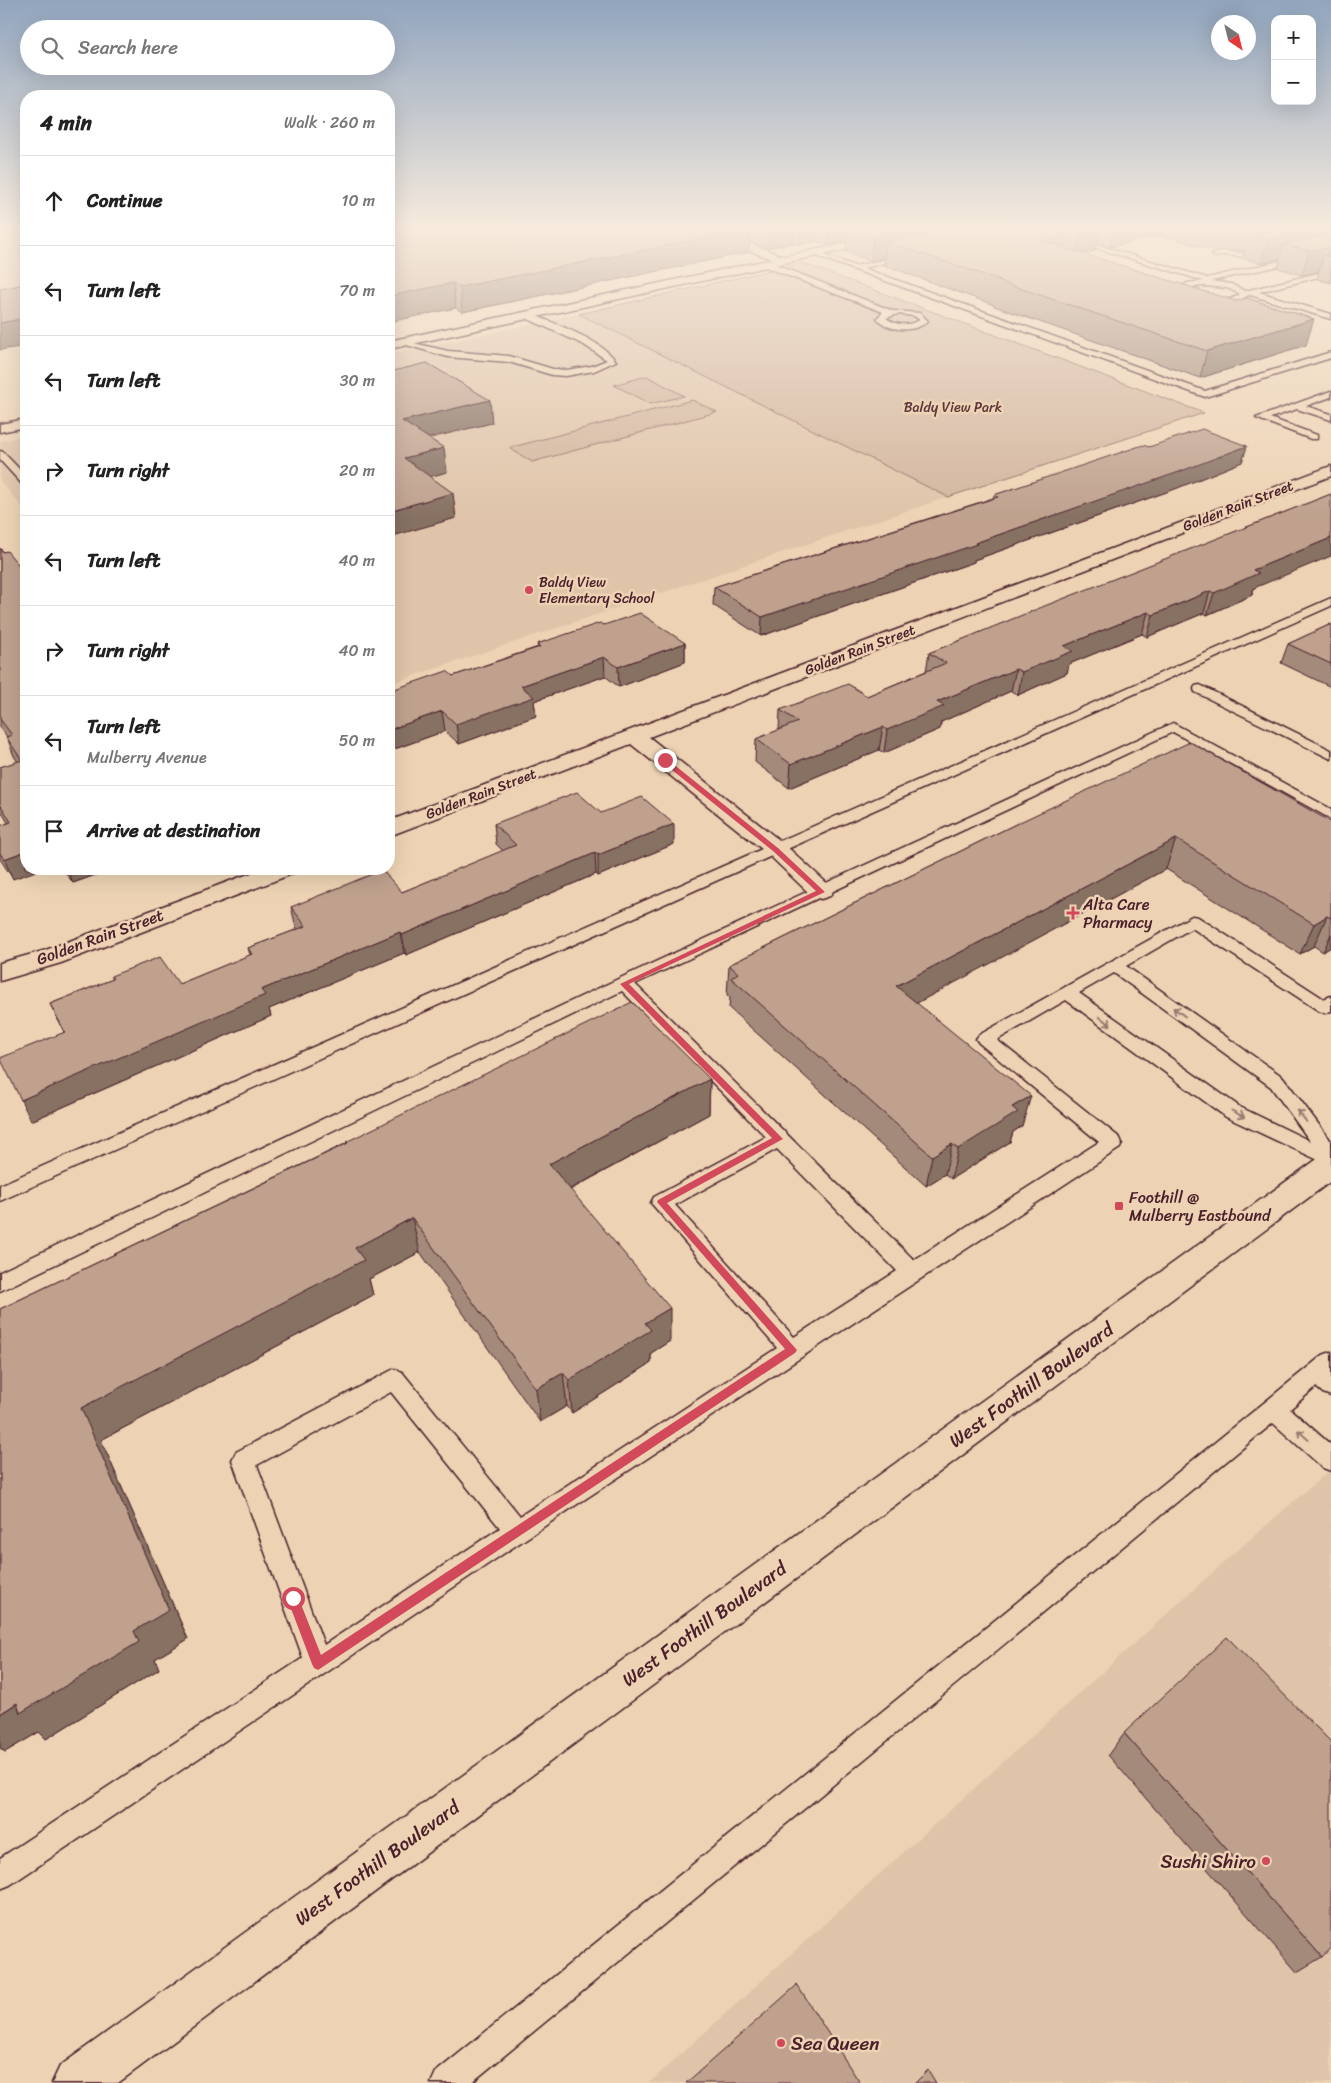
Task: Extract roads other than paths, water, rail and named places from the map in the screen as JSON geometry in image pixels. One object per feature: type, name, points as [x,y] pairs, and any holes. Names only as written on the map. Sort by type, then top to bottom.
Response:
[{"type":"street","points":[[395,344],[494,322]]},
{"type":"street","points":[[0,428],[20,424]]},
{"type":"street","name":"Golden Rain Street","points":[[395,827],[1331,470]]},
{"type":"street","points":[[634,736],[776,849],[821,892]]},
{"type":"street","name":"Golden Rain Street","points":[[0,972],[52,957],[268,875]]},
{"type":"street","name":"West Foothill Boulevard","points":[[77,2083],[1331,1166]]},
{"type":"lane","points":[[395,344],[448,354],[509,359],[533,364],[552,372],[566,373],[594,368],[612,361],[610,356],[542,322]]},
{"type":"lane","points":[[1005,322],[1205,394],[1331,355]]},
{"type":"lane","points":[[1314,438],[1260,418],[1331,394]]},
{"type":"lane","points":[[1297,406],[1331,418]]},
{"type":"lane","points":[[0,454],[20,476]]},
{"type":"lane","points":[[0,1193],[1331,602]]},
{"type":"lane","points":[[1200,689],[1331,755]]},
{"type":"lane","points":[[0,1282],[624,984],[1173,728],[1331,815]]},
{"type":"lane","points":[[0,1875],[792,1350],[1113,1144],[986,1039],[1192,921],[1325,1006],[1331,1002]]},
{"type":"lane","points":[[1114,966],[1277,1082],[1331,1155]]},
{"type":"lane","points":[[624,984],[912,1272]]},
{"type":"lane","points":[[1066,992],[1233,1112],[1331,1160]]},
{"type":"lane","points":[[778,1139],[661,1202],[792,1350]]},
{"type":"lane","points":[[447,2083],[924,1692],[1274,1410],[1326,1374]]},
{"type":"lane","points":[[318,1664],[244,1460],[394,1378],[517,1531]]},
{"type":"lane","points":[[1274,1410],[1331,1460]]},
{"type":"place","name":"Baldy View Elementary School","points":[[529,590]]},
{"type":"place","name":"Alta Care Pharmacy","points":[[1073,913]]},
{"type":"place","name":"Foothill @ Mulberry Eastbound","points":[[1119,1206]]},
{"type":"place","name":"Sushi Shiro","points":[[1266,1861]]},
{"type":"place","name":"Sea Queen","points":[[781,2043]]},
{"type":"park label","name":"Baldy View Park","points":[[953,407]]}]
